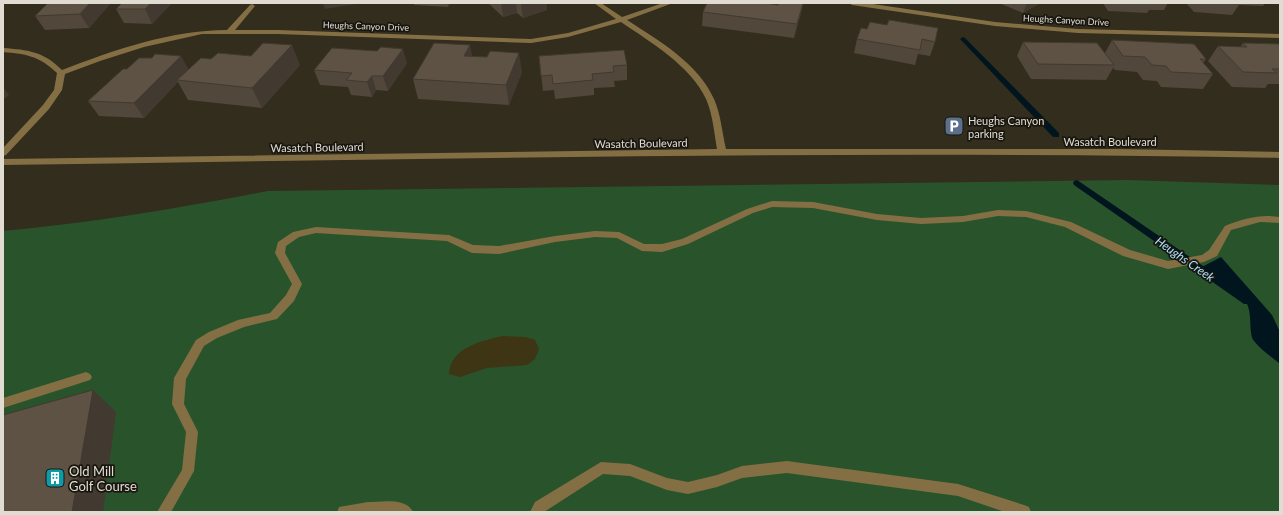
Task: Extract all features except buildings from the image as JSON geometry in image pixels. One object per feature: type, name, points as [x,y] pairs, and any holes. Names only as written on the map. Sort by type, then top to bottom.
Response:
[{"type":"street","points":[[597,3],[658,45],[696,77],[708,94],[722,152]]},
{"type":"street","name":"Heughs Canyon Drive","points":[[61,73],[97,59],[156,41],[202,32],[230,31],[531,41],[571,36],[590,31],[620,19],[670,3]]},
{"type":"street","name":"Heughs Canyon Drive","points":[[852,3],[1002,25],[1078,31],[1280,36]]},
{"type":"street","points":[[230,31],[252,6]]},
{"type":"street","points":[[3,50],[32,53],[48,60],[61,73],[58,90],[46,107],[3,152]]},
{"type":"street","name":"Wasatch Boulevard","points":[[3,162],[722,152],[1125,152],[1280,155]]},
{"type":"street","points":[[164,512],[188,471],[192,432],[178,404],[180,378],[200,343],[242,323],[273,316],[290,298],[297,284],[280,253],[281,244],[296,234],[316,230],[387,235],[429,236],[449,238],[472,249],[499,250],[555,239],[595,234],[619,235],[642,247],[662,248],[685,242],[750,211],[772,204],[779,204],[814,206],[877,217],[921,221],[963,219],[998,214],[1026,214],[1068,224],[1127,253],[1168,265],[1204,258],[1213,253],[1228,228],[1254,219],[1269,218],[1280,220]]},
{"type":"street","points":[[3,403],[86,377]]},
{"type":"street","points":[[536,512],[540,507],[601,468],[630,470],[667,484],[688,488],[717,481],[742,472],[787,467],[958,490],[1024,512]]},
{"type":"street","points":[[344,512],[368,508],[402,509],[406,512]]},
{"type":"green space","name":"Old Mill Golf Course","points":[[1127,180],[1280,185],[1280,512],[3,512],[3,231],[70,224],[268,191]]},
{"type":"sand","points":[[502,336],[526,337],[535,340],[539,349],[535,359],[527,365],[487,368],[460,377],[449,374],[451,365],[461,352],[476,343]]},
{"type":"water","points":[[1221,257],[1272,315],[1280,332],[1280,364],[1263,350],[1252,338],[1249,312],[1246,302],[1237,293],[1223,284],[1196,270]]},
{"type":"waterway","name":"Heughs Creek","points":[[963,39],[1056,135]]},
{"type":"waterway","name":"Heughs Creek","points":[[1077,183],[1247,301]]},
{"type":"place","name":"Heughs Canyon parking","points":[[954,126]]},
{"type":"place","name":"Old Mill Golf Course","points":[[55,478]]}]
